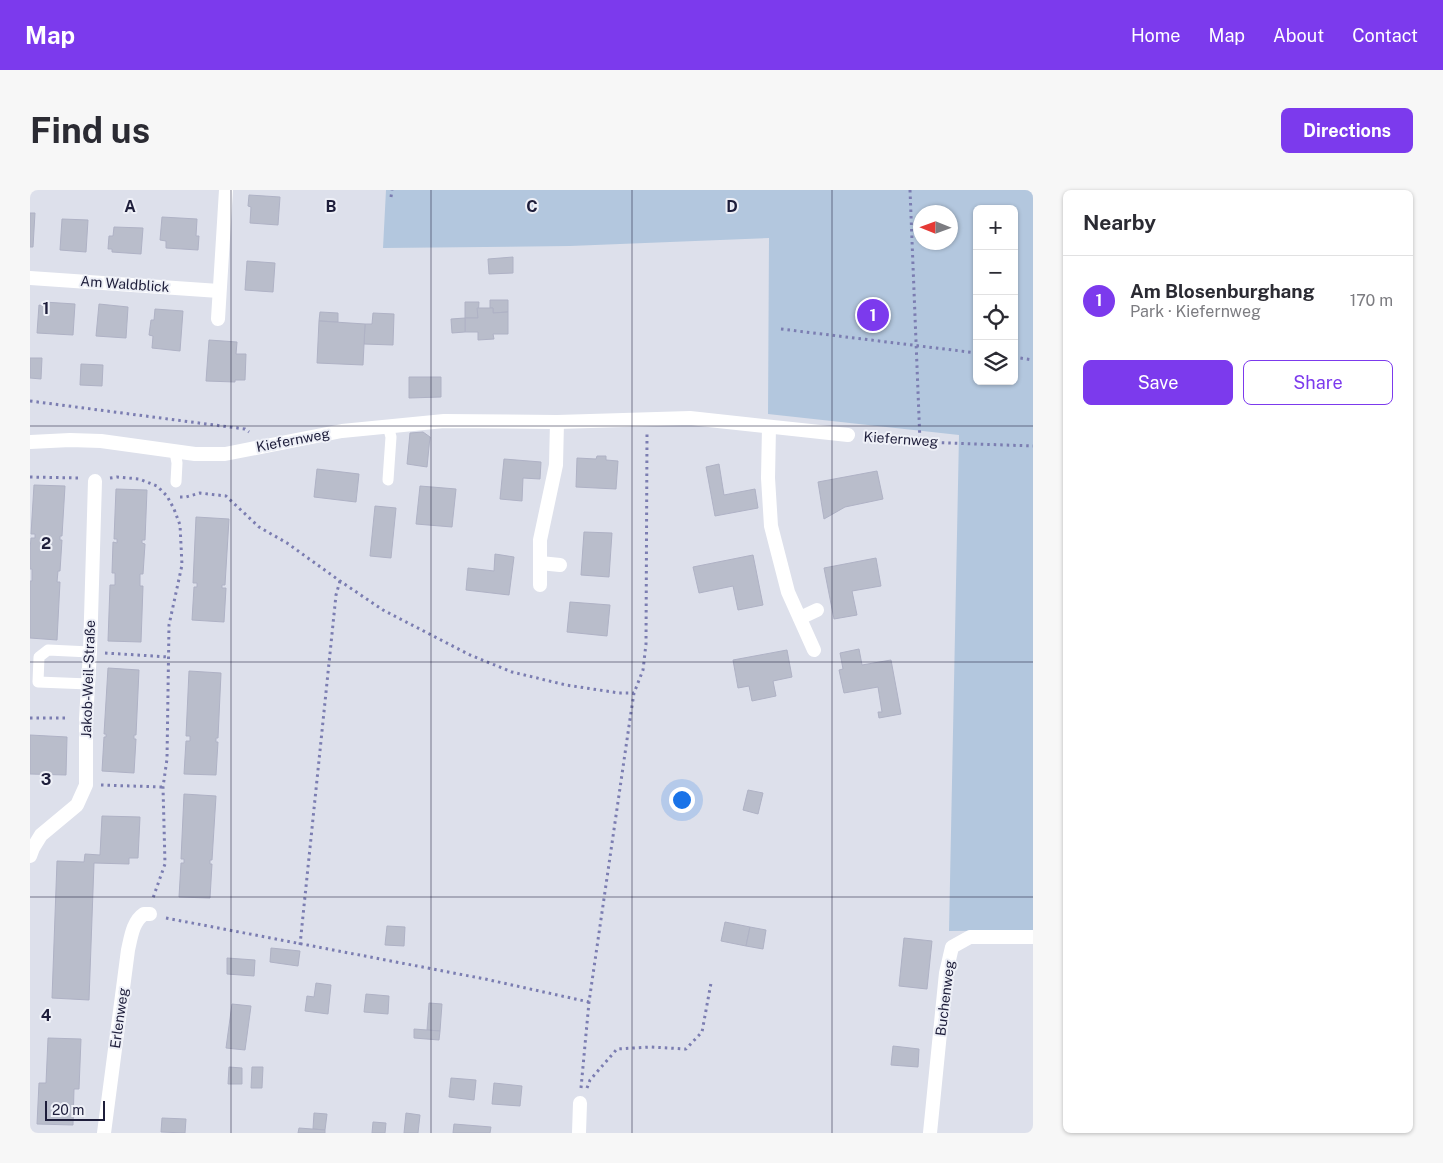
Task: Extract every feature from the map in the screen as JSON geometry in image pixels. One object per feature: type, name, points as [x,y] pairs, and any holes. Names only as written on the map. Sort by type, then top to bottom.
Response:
[{"type":"street","points":[[218,319],[226,190]]},
{"type":"street","name":"Am Waldblick","points":[[30,278],[219,291]]},
{"type":"street","name":"Kiefernweg","points":[[30,442],[100,441],[194,454],[225,454],[342,431],[444,421],[557,422],[690,418],[848,435]]},
{"type":"street","points":[[540,585],[540,540],[556,465],[557,422]]},
{"type":"street","points":[[769,427],[768,478],[771,526],[788,592],[814,650]]},
{"type":"street","name":"Jakob-Weil-Straße","points":[[30,856],[41,835],[78,805],[86,785],[86,718],[89,684],[95,482]]},
{"type":"street","points":[[540,563],[560,565]]},
{"type":"street","points":[[800,618],[817,610]]},
{"type":"street","name":"Erlenweg","points":[[104,1133],[128,950],[138,920],[151,908]]},
{"type":"street","name":"Buchenweg","points":[[930,1133],[946,973],[952,947],[970,937],[1033,937]]},
{"type":"street","points":[[580,1103],[580,1133]]},
{"type":"lane","points":[[388,426],[391,437],[388,480]]},
{"type":"lane","points":[[175,452],[177,463],[176,482]]},
{"type":"lane","points":[[89,684],[38,682],[39,657],[48,650],[90,652]]},
{"type":"path","points":[[392,190],[392,197]]},
{"type":"path","points":[[910,190],[920,442]]},
{"type":"path","points":[[781,329],[973,352]]},
{"type":"path","points":[[1018,358],[1033,360]]},
{"type":"path","points":[[30,401],[245,429],[274,444]]},
{"type":"path","points":[[580,1103],[589,1002],[634,693],[642,670],[646,644],[647,419]]},
{"type":"path","name":"Kiefernweg","points":[[848,435],[920,442],[1033,446]]},
{"type":"path","points":[[30,477],[74,477],[95,482],[117,477],[139,479],[157,486],[167,496],[180,525],[182,566],[169,625],[167,759],[163,787],[165,864],[151,908],[300,944],[486,979],[589,1002]]},
{"type":"path","points":[[167,496],[186,497],[200,492],[226,496],[259,527],[287,543],[383,610],[470,655],[512,672],[566,685],[619,693],[634,693]]},
{"type":"path","points":[[300,944],[336,595],[340,581]]},
{"type":"path","points":[[90,652],[169,657]]},
{"type":"path","points":[[30,718],[61,718]]},
{"type":"path","points":[[86,785],[163,787]]},
{"type":"path","points":[[580,1103],[590,1080],[617,1049],[651,1047],[686,1049],[702,1032],[711,983]]},
{"type":"shaded area","points":[[386,190],[1033,190],[1033,930],[949,931],[959,435],[768,414],[769,238],[570,246],[383,248]]},
{"type":"building","points":[[249,195],[280,197],[278,225],[250,223],[251,207],[248,206]]},
{"type":"building","points":[[30,213],[35,213],[33,247],[30,247]]},
{"type":"building","points":[[162,217],[197,219],[196,236],[199,236],[198,250],[166,248],[166,241],[160,240]]},
{"type":"building","points":[[62,219],[88,220],[86,252],[60,250]]},
{"type":"building","points":[[114,227],[143,228],[141,254],[112,252],[112,249],[108,249],[109,236],[113,236]]},
{"type":"building","points":[[513,257],[513,273],[489,274],[488,259]]},
{"type":"building","points":[[247,261],[275,263],[273,292],[245,290]]},
{"type":"building","points":[[490,300],[508,300],[508,312],[493,313],[493,308],[490,308]]},
{"type":"building","points":[[44,302],[75,304],[73,335],[37,333],[39,305],[44,306]]},
{"type":"building","points":[[465,302],[479,302],[478,318],[465,318]]},
{"type":"building","points":[[99,304],[128,307],[126,338],[96,336]]},
{"type":"building","points":[[477,308],[493,308],[493,313],[508,312],[508,334],[493,334],[494,339],[478,340],[478,332],[465,332],[465,318],[478,318]]},
{"type":"building","points":[[155,309],[183,311],[180,351],[152,348],[153,336],[149,335]]},
{"type":"building","points":[[320,312],[338,313],[338,322],[319,321]]},
{"type":"building","points":[[373,313],[394,314],[393,345],[364,344],[365,324],[372,324]]},
{"type":"building","points":[[465,318],[465,332],[452,333],[451,319]]},
{"type":"building","points":[[319,321],[365,324],[363,365],[317,363]]},
{"type":"building","points":[[209,340],[237,342],[236,354],[246,354],[245,380],[235,380],[235,382],[206,381]]},
{"type":"building","points":[[30,358],[42,358],[41,379],[30,378]]},
{"type":"building","points":[[81,364],[103,365],[102,386],[80,385]]},
{"type":"building","points":[[409,377],[441,377],[441,397],[409,398]]},
{"type":"building","points":[[423,432],[430,437],[427,467],[407,464],[410,433]]},
{"type":"building","points":[[597,456],[606,456],[606,460],[618,461],[616,489],[576,487],[577,458],[596,459]]},
{"type":"building","points":[[504,459],[541,462],[540,479],[523,478],[522,501],[500,499]]},
{"type":"building","points":[[719,464],[724,495],[755,489],[758,508],[715,516],[706,467]]},
{"type":"building","points":[[317,469],[359,474],[356,502],[314,497]]},
{"type":"building","points":[[877,471],[883,499],[845,507],[824,519],[818,482]]},
{"type":"building","points":[[34,485],[65,486],[62,536],[60,536],[60,540],[62,540],[60,571],[58,571],[57,582],[60,582],[57,640],[30,638],[30,581],[32,581],[32,569],[30,569],[30,549],[31,538],[35,538],[35,534],[31,534]]},
{"type":"building","points":[[420,486],[456,489],[452,527],[416,524]]},
{"type":"building","points":[[116,489],[147,490],[145,540],[142,540],[142,543],[145,544],[143,574],[140,574],[140,586],[143,586],[141,642],[108,641],[110,585],[115,585],[115,573],[112,573],[113,542],[117,543],[117,539],[114,539]]},
{"type":"building","points":[[375,506],[396,508],[391,558],[370,556]]},
{"type":"building","points":[[196,517],[229,519],[225,585],[222,585],[222,588],[226,588],[224,622],[192,620],[194,587],[197,587],[197,583],[193,583]]},
{"type":"building","points":[[584,532],[612,533],[609,577],[581,575]]},
{"type":"building","points":[[495,554],[514,557],[509,595],[466,590],[468,568],[494,571]]},
{"type":"building","points":[[753,555],[763,605],[738,610],[733,586],[699,593],[693,567]]},
{"type":"building","points":[[876,558],[881,586],[852,591],[857,615],[834,619],[824,568]]},
{"type":"building","points":[[570,602],[610,605],[607,636],[567,632]]},
{"type":"building","points":[[859,649],[862,665],[891,660],[901,714],[879,718],[878,712],[882,712],[878,687],[844,693],[839,670],[843,669],[840,653]]},
{"type":"building","points":[[787,650],[792,677],[773,681],[776,696],[752,701],[749,686],[738,688],[733,660]]},
{"type":"building","points":[[108,668],[139,670],[136,735],[134,735],[134,739],[136,739],[134,773],[102,771],[104,737],[106,737],[106,734],[104,734]]},
{"type":"building","points":[[189,671],[221,673],[218,738],[216,738],[216,742],[218,742],[216,775],[184,774],[186,741],[190,741],[190,736],[186,736]]},
{"type":"building","points":[[30,735],[67,737],[66,775],[30,774]]},
{"type":"building","points":[[748,790],[763,793],[758,814],[743,810]]},
{"type":"building","points":[[184,794],[216,796],[212,860],[210,860],[210,864],[212,864],[210,898],[179,897],[181,863],[184,863],[184,859],[181,859]]},
{"type":"building","points":[[102,816],[140,817],[138,858],[129,858],[129,864],[94,863],[89,1000],[52,998],[57,861],[84,862],[85,854],[100,855]]},
{"type":"building","points":[[725,922],[750,927],[746,946],[721,941]]},
{"type":"building","points":[[387,926],[405,927],[404,946],[385,945]]},
{"type":"building","points":[[750,927],[766,930],[763,949],[746,946]]},
{"type":"building","points":[[904,938],[932,941],[927,989],[899,986]]},
{"type":"building","points":[[271,948],[300,951],[298,966],[270,962]]},
{"type":"building","points":[[227,958],[255,960],[254,976],[227,974]]},
{"type":"building","points":[[316,983],[331,985],[328,1014],[305,1011],[307,996],[314,997]]},
{"type":"building","points":[[366,994],[389,996],[388,1014],[364,1012]]},
{"type":"building","points":[[429,1003],[442,1004],[440,1031],[427,1030]]},
{"type":"building","points":[[232,1004],[251,1006],[245,1050],[226,1048]]},
{"type":"building","points":[[414,1029],[440,1031],[439,1040],[414,1038]]},
{"type":"building","points":[[48,1038],[81,1039],[79,1089],[74,1089],[73,1125],[37,1124],[39,1083],[46,1083]]},
{"type":"building","points":[[893,1046],[919,1049],[918,1067],[891,1065]]},
{"type":"building","points":[[229,1067],[242,1068],[242,1084],[228,1084]]},
{"type":"building","points":[[252,1067],[263,1067],[262,1088],[251,1088]]},
{"type":"building","points":[[451,1078],[476,1080],[474,1100],[449,1097]]},
{"type":"building","points":[[494,1083],[522,1086],[520,1106],[492,1104]]},
{"type":"building","points":[[314,1113],[327,1114],[325,1130],[313,1129]]},
{"type":"building","points":[[406,1113],[420,1115],[418,1133],[404,1133]]},
{"type":"building","points":[[162,1118],[186,1119],[185,1133],[161,1132]]},
{"type":"building","points":[[373,1122],[386,1123],[385,1133],[372,1133]]},
{"type":"building","points":[[454,1124],[491,1127],[490,1133],[453,1133]]},
{"type":"building","points":[[299,1128],[325,1130],[325,1133],[298,1133]]},
{"type":"place","name":"Am Blosenburghang","points":[[873,315]]}]
